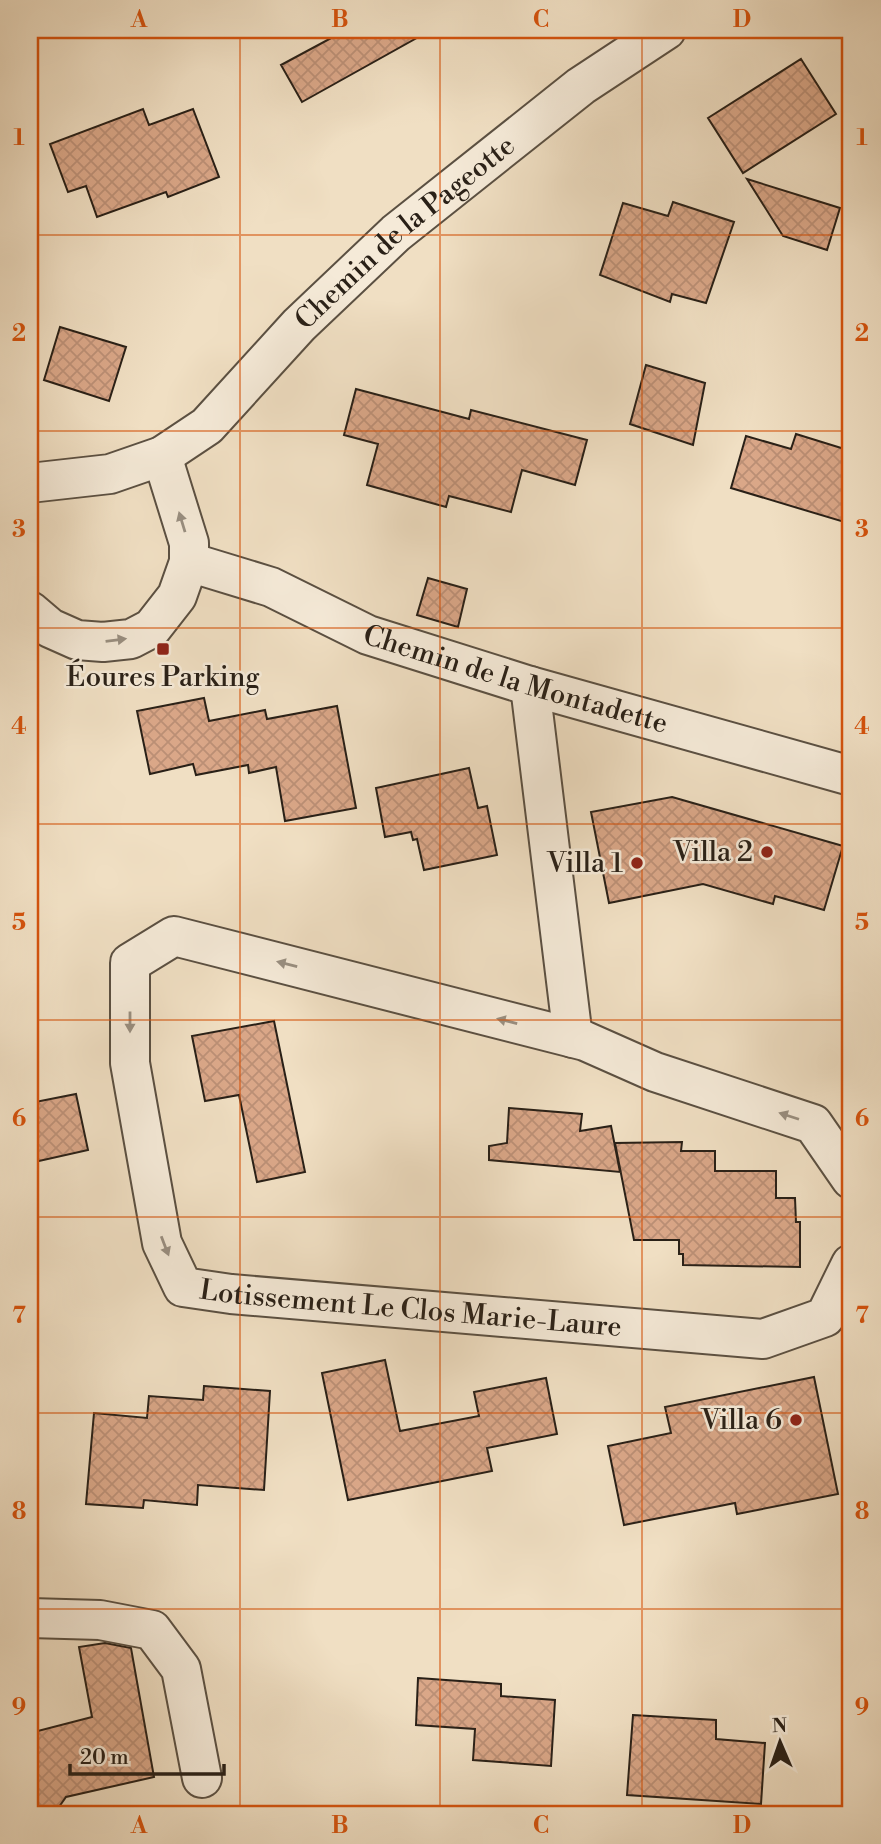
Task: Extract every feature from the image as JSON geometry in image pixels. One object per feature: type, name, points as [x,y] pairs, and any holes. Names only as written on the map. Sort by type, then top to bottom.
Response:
[{"type":"street","name":"Chemin de la Pageotte","points":[[30,483],[110,474],[162,456],[207,426],[299,325],[396,233],[581,86],[666,30]]},
{"type":"street","points":[[30,611],[50,628],[78,640],[103,642],[131,639],[152,628],[177,596],[190,562],[189,543],[162,456]]},
{"type":"street","name":"Chemin de la Montadette","points":[[190,562],[271,587],[368,635],[530,686],[851,776]]},
{"type":"street","points":[[530,686],[573,1038]]},
{"type":"street","name":"Lotissement Le Clos Marie-Laure","points":[[851,1179],[813,1124],[655,1072],[585,1041],[174,936],[130,963],[130,1063],[162,1243],[183,1287],[231,1294],[763,1339],[825,1317],[851,1265]]},
{"type":"street","points":[[30,1618],[100,1620],[152,1630],[180,1669],[202,1779]]},
{"type":"building","points":[[346,30],[431,30],[302,102],[281,65]]},
{"type":"building","points":[[801,59],[836,114],[743,173],[708,118]]},
{"type":"building","points":[[143,109],[149,125],[193,109],[219,177],[168,197],[166,192],[97,217],[86,186],[68,192],[50,144]]},
{"type":"building","points":[[747,179],[840,208],[827,250],[783,236]]},
{"type":"building","points":[[673,202],[734,222],[706,303],[672,294],[670,302],[600,275],[623,203],[668,216]]},
{"type":"building","points":[[60,327],[126,347],[109,401],[44,380]]},
{"type":"building","points":[[646,365],[705,383],[693,445],[630,424]]},
{"type":"building","points":[[356,389],[469,419],[471,410],[587,440],[575,485],[522,470],[511,512],[449,496],[446,507],[367,485],[378,444],[344,435]]},
{"type":"building","points":[[796,434],[851,451],[851,524],[731,488],[746,436],[791,449]]},
{"type":"building","points":[[428,578],[467,589],[458,627],[417,615]]},
{"type":"building","points":[[204,698],[209,721],[265,710],[267,719],[337,706],[356,808],[285,821],[276,767],[249,773],[248,765],[196,775],[193,764],[150,774],[137,711]]},
{"type":"building","points":[[469,768],[478,808],[487,806],[497,855],[424,870],[417,839],[413,840],[411,832],[385,837],[376,788]]},
{"type":"building","points":[[672,797],[843,846],[824,910],[775,896],[773,904],[703,884],[609,903],[591,812]]},
{"type":"building","points":[[274,1021],[305,1172],[257,1182],[239,1095],[205,1101],[192,1036]]},
{"type":"building","points":[[76,1094],[88,1150],[30,1163],[30,1103]]},
{"type":"building","points":[[509,1108],[582,1114],[580,1131],[611,1126],[620,1172],[489,1160],[489,1146],[507,1143]]},
{"type":"building","points":[[682,1142],[681,1151],[715,1151],[715,1171],[776,1171],[776,1198],[795,1198],[796,1222],[800,1222],[800,1267],[683,1265],[683,1254],[679,1254],[679,1240],[634,1240],[615,1143]]},
{"type":"building","points":[[385,1360],[400,1431],[479,1416],[474,1392],[546,1378],[557,1434],[487,1448],[492,1471],[348,1500],[322,1373]]},
{"type":"building","points":[[814,1377],[838,1494],[737,1514],[735,1503],[624,1525],[608,1446],[671,1433],[665,1407]]},
{"type":"building","points":[[204,1386],[270,1391],[264,1490],[198,1485],[197,1505],[144,1500],[143,1508],[86,1504],[94,1413],[147,1418],[149,1396],[203,1400]]},
{"type":"building","points":[[105,1643],[131,1648],[154,1777],[66,1797],[54,1814],[30,1814],[30,1733],[92,1717],[79,1647]]},
{"type":"building","points":[[418,1678],[501,1684],[501,1696],[555,1700],[551,1766],[473,1760],[475,1729],[416,1725]]},
{"type":"building","points":[[633,1715],[716,1720],[716,1739],[765,1743],[761,1804],[627,1795]]},
{"type":"place","name":"Éoures Parking","points":[[163,649]]},
{"type":"place","name":"Villa 2","points":[[767,852]]},
{"type":"place","name":"Villa 1","points":[[637,863]]},
{"type":"place","name":"Villa 6","points":[[796,1420]]}]
